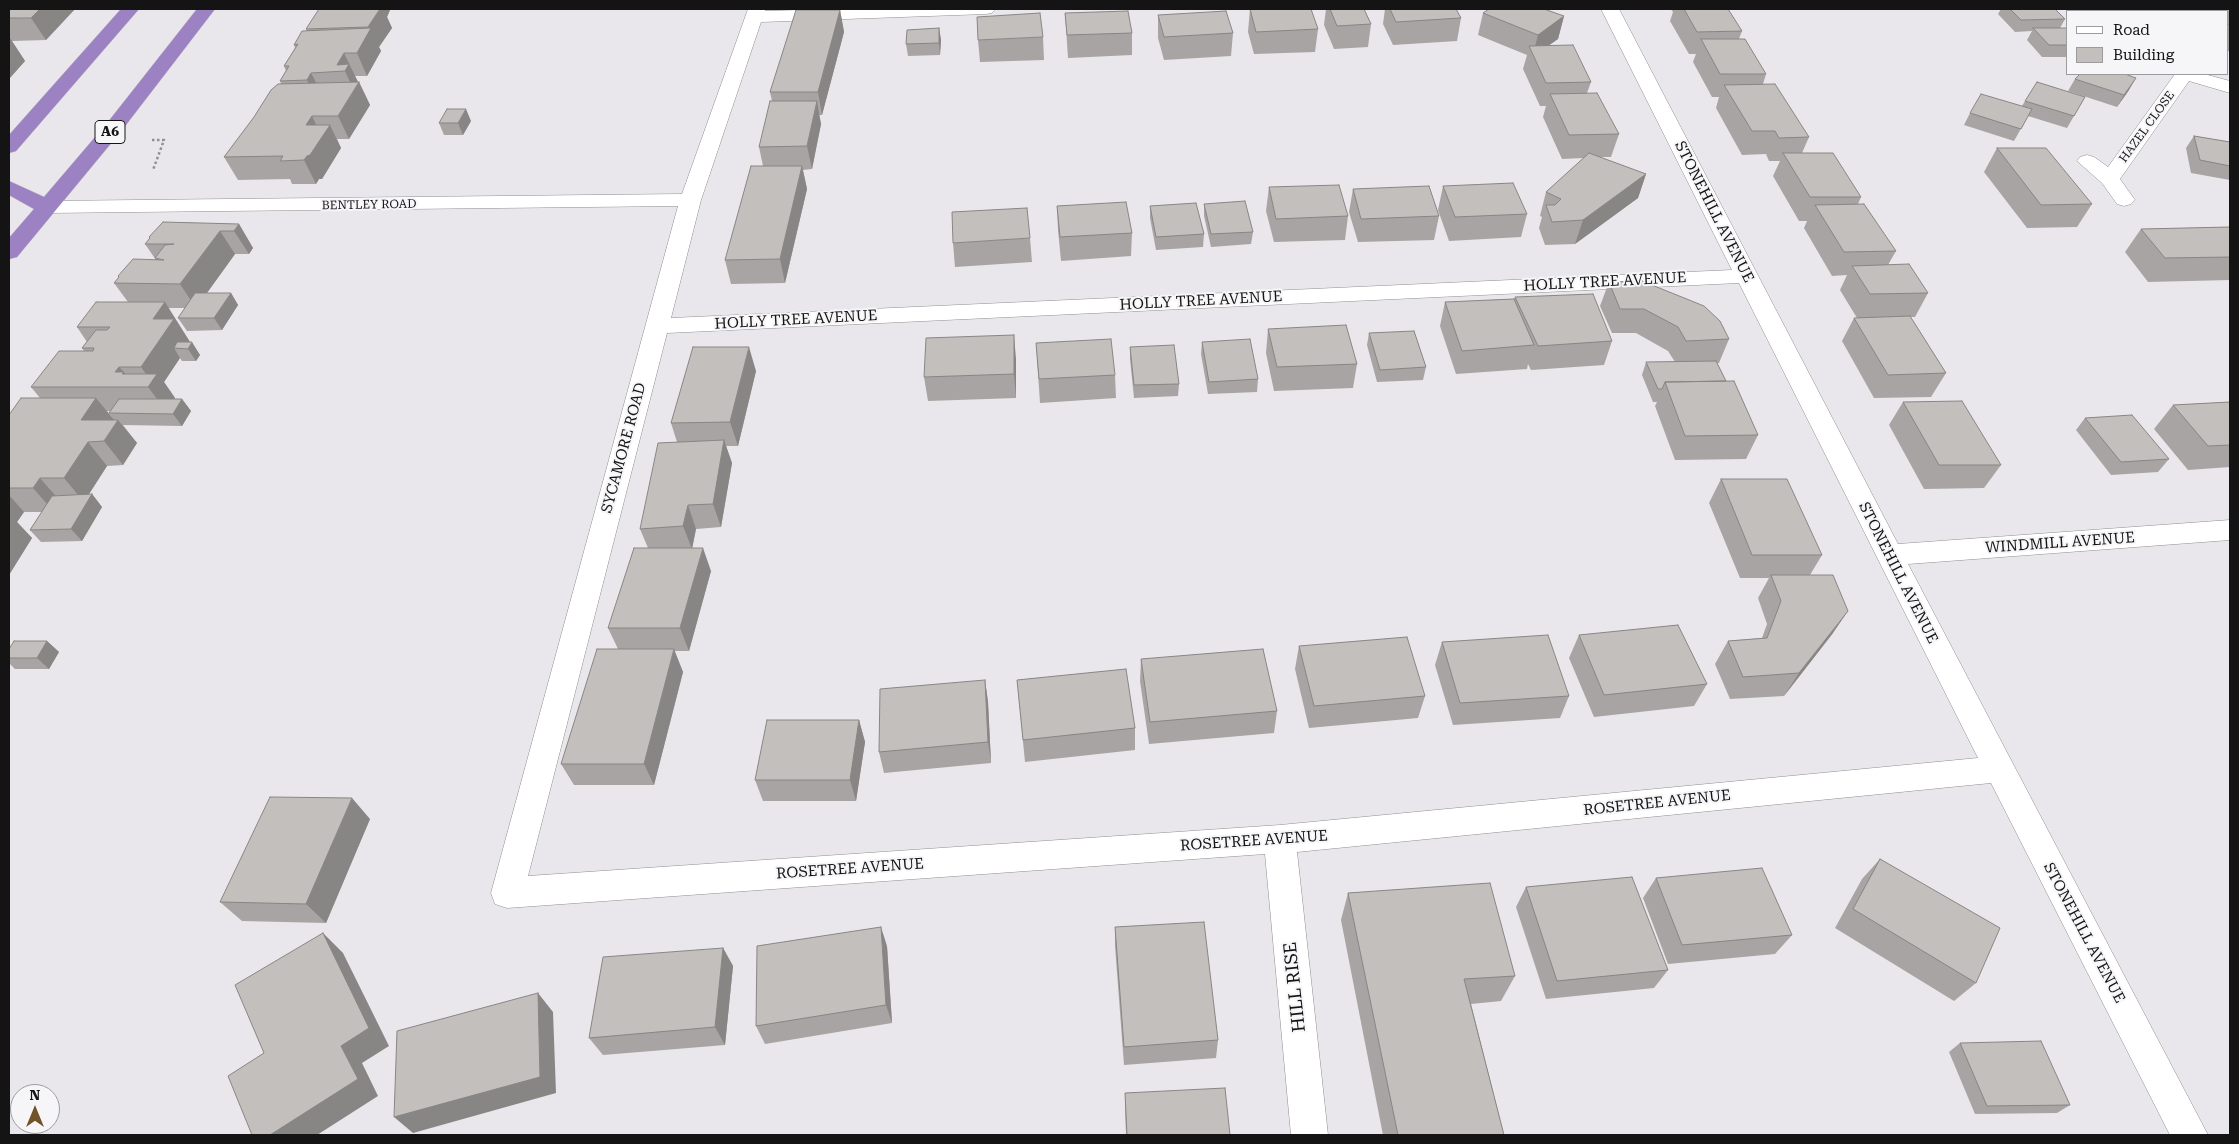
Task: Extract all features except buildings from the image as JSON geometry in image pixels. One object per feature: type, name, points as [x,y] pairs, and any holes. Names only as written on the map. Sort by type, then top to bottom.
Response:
[{"type":"highway","points":[[9,147],[130,9]]},
{"type":"highway","name":"A6","points":[[9,252],[115,126],[206,9]]},
{"type":"highway","points":[[9,187],[48,207]]},
{"type":"highway","points":[[9,222],[48,207]]},
{"type":"street","points":[[756,13],[986,9]]},
{"type":"street","name":"STONEHILL AVENUE","points":[[1610,9],[1999,770],[2190,1135]]},
{"type":"street","name":"SYCAMORE ROAD","points":[[507,893],[690,200],[756,13]]},
{"type":"street","name":"HAZEL CLOSE","points":[[2110,179],[2183,75]]},
{"type":"street","points":[[2188,75],[2230,87]]},
{"type":"street","name":"HAZEL CLOSE","points":[[2086,161],[2110,179],[2124,200]]},
{"type":"street","name":"BENTLEY ROAD","points":[[48,207],[690,200]]},
{"type":"street","name":"HOLLY TREE AVENUE","points":[[656,326],[1746,276]]},
{"type":"street","name":"WINDMILL AVENUE","points":[[1889,555],[2230,530]]},
{"type":"street","name":"ROSETREE AVENUE","points":[[507,893],[1280,840],[1999,770]]},
{"type":"street","name":"HILL RISE","points":[[1280,840],[1310,1135]]}]
